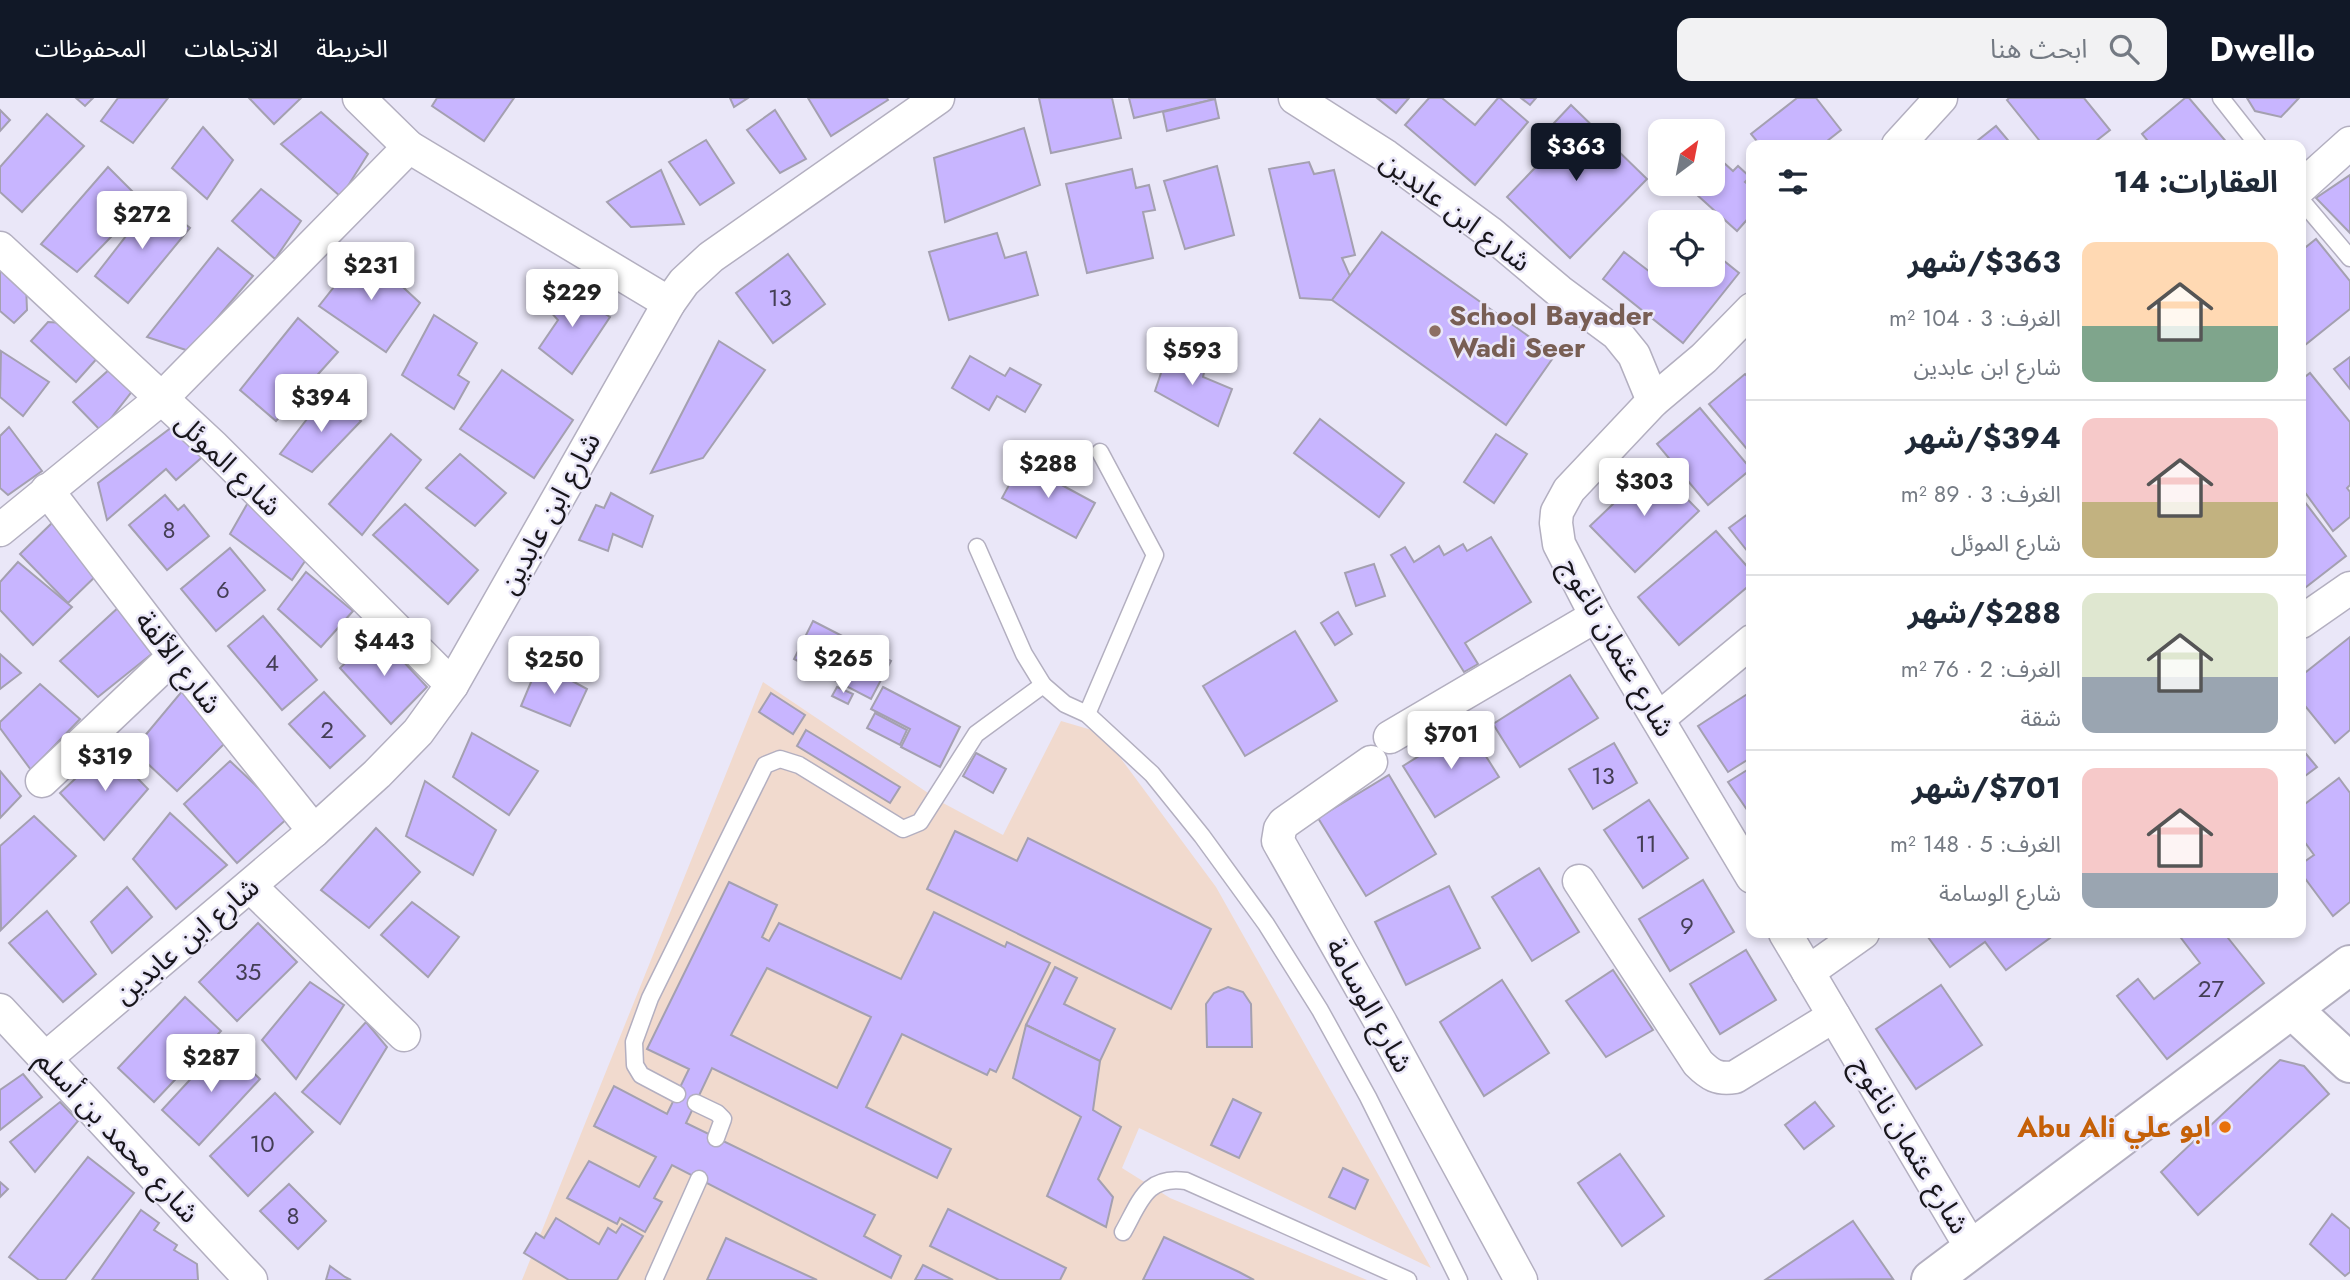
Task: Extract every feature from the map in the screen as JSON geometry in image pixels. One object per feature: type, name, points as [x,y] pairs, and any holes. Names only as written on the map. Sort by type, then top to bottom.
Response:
[{"type":"street","name":"شارع ابن عابدين","points":[[46,1058],[314,831],[418,732],[452,685],[669,303],[684,282],[711,257],[939,98]]},
{"type":"street","points":[[1903,140],[1941,98]]},
{"type":"street","points":[[366,100],[409,147],[669,303]]},
{"type":"street","name":"شارع ابن عابدين","points":[[1303,100],[1489,232],[1559,291],[1617,334],[1634,355],[1653,401]]},
{"type":"street","points":[[2306,183],[2350,143]]},
{"type":"street","points":[[0,530],[162,398],[409,147]]},
{"type":"street","name":"شارع الموئل","points":[[0,248],[214,447],[452,685]]},
{"type":"street","name":"شارع عثمان ناغوج","points":[[1746,315],[1704,358],[1653,401],[1569,490],[1557,512],[1556,523],[1559,544],[1596,616],[1746,867]]},
{"type":"street","name":"شارع الألفة","points":[[47,490],[174,656],[314,831]]},
{"type":"street","points":[[2306,619],[2350,589]]},
{"type":"street","points":[[1390,737],[1596,616]]},
{"type":"street","points":[[1658,719],[1746,646]]},
{"type":"street","points":[[42,780],[174,656]]},
{"type":"street","name":"شارع الوسامة","points":[[1371,762],[1284,823],[1278,841],[1521,1280]]},
{"type":"street","points":[[1579,881],[1698,1063],[1714,1077],[1735,1077],[1834,1016]]},
{"type":"street","points":[[250,886],[404,1035]]},
{"type":"street","name":"شارع عثمان ناغوج","points":[[1788,938],[1972,1249]]},
{"type":"street","points":[[1808,972],[1856,938]]},
{"type":"street","points":[[1931,1280],[2350,965]]},
{"type":"street","name":"شارع محمد بن أسلم","points":[[0,1010],[239,1274]]},
{"type":"street","points":[[2293,1010],[2350,1063]]},
{"type":"lane","points":[[2221,98],[2254,140]]},
{"type":"lane","points":[[2306,206],[2350,258]]},
{"type":"lane","points":[[1087,714],[1155,555],[1100,453]]},
{"type":"lane","points":[[977,547],[1024,654],[1043,685],[1065,704],[1087,714],[1152,774],[1202,836],[1266,924],[1320,1010],[1368,1097],[1459,1280]]},
{"type":"lane","points":[[677,1094],[641,1074],[635,1065],[634,1042],[650,998],[765,765],[780,759],[799,765],[904,829],[920,822],[976,734],[1043,685]]},
{"type":"lane","points":[[696,1102],[723,1119],[716,1138]]},
{"type":"lane","points":[[654,1280],[699,1178]]},
{"type":"lane","points":[[1123,1232],[1146,1190],[1167,1180],[1186,1181],[1408,1280]]},
{"type":"shaded area","points":[[763,682],[943,803],[1003,835],[1061,721],[1102,733],[1216,887],[1431,1268],[1139,1128],[1122,1168],[1170,1198],[1367,1280],[522,1280]]},
{"type":"building","points":[[76,98],[93,98],[85,106]]},
{"type":"building","points":[[118,98],[168,98],[133,143],[101,121]]},
{"type":"building","points":[[249,98],[301,98],[274,124]]},
{"type":"building","points":[[437,98],[514,98],[484,141],[432,106]]},
{"type":"building","points":[[730,98],[748,98],[734,107]]},
{"type":"building","points":[[808,98],[887,98],[888,100],[831,136]]},
{"type":"building","points":[[1039,98],[1112,98],[1121,138],[1051,153]]},
{"type":"building","points":[[1129,98],[1215,98],[1215,99],[1134,118]]},
{"type":"building","points":[[1377,98],[1409,98],[1396,113]]},
{"type":"building","points":[[1429,98],[1442,98],[1475,125],[1500,98],[1528,122],[1475,185],[1405,125]]},
{"type":"building","points":[[1521,98],[1536,98],[1530,105]]},
{"type":"building","points":[[1797,98],[1816,98],[1841,130],[1828,140],[1756,140],[1751,134]]},
{"type":"building","points":[[2084,98],[2110,130],[2097,140],[2039,140],[2007,100]]},
{"type":"building","points":[[2185,98],[2189,98],[2225,140],[2147,140],[2142,134]]},
{"type":"building","points":[[2247,98],[2299,98],[2281,117],[2255,111]]},
{"type":"building","points":[[1215,99],[1219,118],[1167,131],[1163,112]]},
{"type":"building","points":[[1571,105],[1647,179],[1570,258],[1507,197],[1551,151],[1539,139]]},
{"type":"building","points":[[0,110],[10,120],[0,131]]},
{"type":"building","points":[[775,110],[806,159],[780,173],[747,130]]},
{"type":"building","points":[[321,112],[368,154],[341,197],[281,144]]},
{"type":"building","points":[[47,114],[84,146],[22,212],[0,192],[0,167]]},
{"type":"building","points":[[1996,126],[2008,140],[1978,140]]},
{"type":"building","points":[[203,127],[233,160],[207,199],[172,168]]},
{"type":"building","points":[[1024,128],[1040,185],[945,222],[934,158]]},
{"type":"building","points":[[706,140],[734,183],[700,205],[669,162]]},
{"type":"building","points":[[1309,162],[1314,174],[1334,170],[1355,255],[1342,258],[1350,276],[1332,300],[1300,298],[1269,169]]},
{"type":"building","points":[[1726,165],[1733,171],[1738,166],[1746,173],[1746,221],[1737,231],[1725,220],[1725,210],[1714,210],[1698,196],[1726,196]]},
{"type":"building","points":[[1217,166],[1234,235],[1185,249],[1164,181]]},
{"type":"building","points":[[108,167],[144,203],[77,272],[41,244]]},
{"type":"building","points":[[1132,169],[1136,188],[1149,185],[1155,210],[1143,212],[1153,258],[1087,273],[1066,184]]},
{"type":"building","points":[[661,170],[684,224],[631,227],[607,202]]},
{"type":"building","points":[[2350,175],[2350,233],[2316,198]]},
{"type":"building","points":[[261,189],[301,221],[275,259],[232,221]]},
{"type":"building","points":[[154,200],[190,228],[128,303],[95,276]]},
{"type":"building","points":[[1382,232],[1555,355],[1506,425],[1332,300]]},
{"type":"building","points":[[997,233],[1005,258],[1026,252],[1038,295],[949,320],[929,252]]},
{"type":"building","points":[[2316,239],[2350,281],[2350,309],[2306,344],[2306,247]]},
{"type":"building","points":[[218,248],[253,276],[189,351],[147,337]]},
{"type":"building","points":[[363,250],[420,303],[386,352],[319,306]]},
{"type":"building","points":[[1624,252],[1648,270],[1648,287],[1725,287],[1725,262],[1739,273],[1683,343],[1603,279]]},
{"type":"building","points":[[788,254],[825,304],[773,343],[736,293]]},
{"type":"building","points":[[0,263],[26,285],[27,310],[14,323],[0,311]]},
{"type":"building","points":[[561,286],[610,317],[572,374],[539,348],[558,320],[547,308]]},
{"type":"building","points":[[434,315],[477,343],[458,375],[469,382],[454,409],[402,375]]},
{"type":"building","points":[[298,318],[338,352],[276,421],[240,390]]},
{"type":"building","points":[[48,322],[64,323],[100,355],[76,382],[31,341]]},
{"type":"building","points":[[719,341],[765,370],[703,458],[651,473]]},
{"type":"building","points":[[1169,349],[1206,364],[1203,377],[1232,389],[1218,426],[1155,391]]},
{"type":"building","points":[[1,351],[49,382],[23,416],[0,397]]},
{"type":"building","points":[[970,356],[1005,376],[1010,368],[1041,385],[1025,412],[997,396],[989,410],[952,388]]},
{"type":"building","points":[[2350,357],[2350,389],[2334,369]]},
{"type":"building","points":[[111,368],[133,390],[101,431],[73,402]]},
{"type":"building","points":[[502,370],[573,420],[534,478],[460,429]]},
{"type":"building","points":[[2310,373],[2350,422],[2350,485],[2347,488],[2350,492],[2350,517],[2333,531],[2306,494],[2306,376]]},
{"type":"building","points":[[1746,375],[1746,448],[1709,404]]},
{"type":"building","points":[[328,392],[361,421],[312,472],[280,454]]},
{"type":"building","points":[[1700,408],[1746,463],[1746,473],[1708,505],[1657,444]]},
{"type":"building","points":[[1320,419],[1404,483],[1379,517],[1294,453]]},
{"type":"building","points":[[9,427],[42,471],[8,495],[0,488],[0,436]]},
{"type":"building","points":[[172,427],[208,452],[176,480],[166,469],[107,520],[98,483]]},
{"type":"building","points":[[391,434],[421,460],[362,535],[329,504]]},
{"type":"building","points":[[1496,434],[1527,454],[1494,503],[1464,482]]},
{"type":"building","points":[[460,454],[506,493],[475,526],[426,488]]},
{"type":"building","points":[[1021,463],[1095,503],[1076,538],[1002,498]]},
{"type":"building","points":[[1654,465],[1699,511],[1635,572],[1590,526]]},
{"type":"building","points":[[611,493],[653,516],[642,547],[613,534],[608,551],[579,540],[596,505],[604,508]]},
{"type":"building","points":[[165,495],[178,510],[184,505],[209,536],[167,570],[129,525]]},
{"type":"building","points":[[250,499],[314,548],[292,580],[230,534]]},
{"type":"building","points":[[405,504],[478,570],[448,604],[373,535]]},
{"type":"building","points":[[2306,504],[2346,556],[2306,587]]},
{"type":"building","points":[[1746,515],[1746,549],[1729,528]]},
{"type":"building","points":[[55,520],[103,569],[68,603],[20,554]]},
{"type":"building","points":[[1716,531],[1746,565],[1746,588],[1679,645],[1638,597]]},
{"type":"building","points":[[1491,537],[1531,602],[1465,643],[1478,664],[1464,672],[1391,555],[1405,547],[1414,562],[1439,546],[1444,555],[1463,544],[1467,551]]},
{"type":"building","points":[[230,548],[265,590],[216,631],[181,589]]},
{"type":"building","points":[[18,562],[72,607],[33,645],[0,610],[0,582]]},
{"type":"building","points":[[1374,564],[1385,596],[1356,606],[1345,573]]},
{"type":"building","points":[[306,572],[353,611],[321,647],[278,609]]},
{"type":"building","points":[[120,606],[158,649],[98,697],[60,661]]},
{"type":"building","points":[[1338,612],[1352,634],[1335,645],[1321,623]]},
{"type":"building","points":[[263,616],[317,680],[282,710],[228,646]]},
{"type":"building","points":[[813,621],[891,661],[871,699],[794,659]]},
{"type":"building","points":[[1295,631],[1337,701],[1245,756],[1203,686]]},
{"type":"building","points":[[377,633],[427,687],[391,724],[340,668]]},
{"type":"building","points":[[2350,637],[2350,730],[2335,743],[2306,707],[2306,672]]},
{"type":"building","points":[[0,654],[21,673],[0,689]]},
{"type":"building","points":[[539,663],[587,689],[570,726],[521,706]]},
{"type":"building","points":[[1570,675],[1598,718],[1520,767],[1493,724]]},
{"type":"building","points":[[40,684],[80,719],[31,770],[0,728],[0,722]]},
{"type":"building","points":[[837,687],[853,694],[848,704],[832,696]]},
{"type":"building","points":[[883,687],[960,727],[940,767],[901,747],[910,729],[871,709]]},
{"type":"building","points":[[183,690],[226,742],[177,791],[133,750]]},
{"type":"building","points":[[324,692],[365,736],[330,768],[289,724]]},
{"type":"building","points":[[771,693],[805,715],[793,734],[759,712]]},
{"type":"building","points":[[1746,695],[1746,761],[1728,772],[1698,726]]},
{"type":"building","points":[[875,713],[907,730],[900,745],[867,728]]},
{"type":"building","points":[[1467,726],[1499,777],[1435,817],[1403,766]]},
{"type":"building","points":[[806,730],[900,787],[890,803],[797,746]]},
{"type":"building","points":[[472,733],[538,771],[509,815],[453,777]]},
{"type":"building","points":[[1614,743],[1637,783],[1593,809],[1569,769]]},
{"type":"building","points":[[108,748],[148,789],[104,840],[60,793]]},
{"type":"building","points":[[976,753],[1006,769],[993,793],[963,776]]},
{"type":"building","points":[[2306,754],[2317,767],[2306,775]]},
{"type":"building","points":[[230,761],[289,817],[237,863],[184,804]]},
{"type":"building","points":[[0,771],[21,796],[0,818]]},
{"type":"building","points":[[1746,771],[1746,808],[1728,782]]},
{"type":"building","points":[[1389,775],[1436,854],[1366,896],[1318,818]]},
{"type":"building","points":[[2339,778],[2350,793],[2350,902],[2333,916],[2306,880],[2306,861],[2314,855],[2306,844],[2306,803]]},
{"type":"building","points":[[425,781],[496,830],[473,875],[406,836]]},
{"type":"building","points":[[1649,800],[1688,858],[1643,888],[1604,830]]},
{"type":"building","points":[[170,813],[227,865],[176,909],[133,859]]},
{"type":"building","points":[[34,816],[76,856],[1,930],[0,846]]},
{"type":"building","points":[[376,828],[420,872],[369,928],[321,890]]},
{"type":"building","points":[[955,831],[1017,861],[1028,838],[1211,929],[1171,1009],[927,889]]},
{"type":"building","points":[[1539,868],[1579,932],[1532,961],[1492,897]]},
{"type":"building","points":[[1703,880],[1734,932],[1670,971],[1639,919]]},
{"type":"building","points":[[729,882],[777,905],[762,937],[769,941],[779,923],[901,979],[934,912],[1005,947],[1007,942],[1050,963],[996,1072],[990,1069],[987,1075],[902,1034],[866,1107],[951,1149],[937,1178],[712,1068],[686,1123],[875,1215],[864,1236],[901,1256],[891,1278],[672,1165],[654,1198],[662,1202],[645,1232],[620,1218],[617,1224],[567,1198],[589,1161],[639,1187],[656,1157],[594,1126],[614,1086],[667,1114],[689,1069],[647,1049]],"holes":[[[767,968],[871,1017],[837,1088],[731,1035]]]},
{"type":"building","points":[[1449,886],[1480,948],[1406,985],[1375,922]]},
{"type":"building","points":[[127,887],[152,917],[112,953],[91,922]]},
{"type":"building","points":[[412,902],[459,937],[428,977],[381,935]]},
{"type":"building","points":[[47,911],[96,974],[63,1002],[9,943]]},
{"type":"building","points":[[258,923],[297,962],[237,1021],[199,982]]},
{"type":"building","points":[[1929,938],[2050,938],[2006,970],[1985,942],[1950,967]]},
{"type":"building","points":[[2181,938],[2228,938],[2264,983],[2167,1059],[2117,996],[2138,979],[2154,999],[2200,963]]},
{"type":"building","points":[[1746,950],[1776,1000],[1720,1034],[1690,984]]},
{"type":"building","points":[[1055,967],[1077,978],[1064,1004],[1115,1029],[1100,1061],[1026,1025]]},
{"type":"building","points":[[1613,970],[1653,1030],[1606,1057],[1566,1001]]},
{"type":"building","points":[[1502,980],[1549,1053],[1484,1096],[1440,1022]]},
{"type":"building","points":[[310,982],[344,1005],[296,1079],[262,1040]]},
{"type":"building","points":[[1941,985],[1982,1045],[1916,1089],[1876,1029]]},
{"type":"building","points":[[1228,987],[1243,992],[1251,1004],[1252,1047],[1207,1047],[1206,1004],[1214,993]]},
{"type":"building","points":[[185,997],[221,1031],[154,1102],[118,1068]]},
{"type":"building","points":[[366,1022],[387,1047],[340,1124],[302,1092]]},
{"type":"building","points":[[1026,1025],[1100,1061],[1093,1110],[1121,1127],[1098,1179],[1113,1197],[1106,1227],[1047,1196],[1081,1117],[1013,1078]]},
{"type":"building","points":[[223,1044],[260,1079],[199,1145],[162,1110]]},
{"type":"building","points":[[2280,1060],[2304,1066],[2329,1094],[2198,1215],[2161,1172]]},
{"type":"building","points":[[23,1074],[42,1097],[0,1130],[0,1090]]},
{"type":"building","points":[[275,1093],[313,1132],[248,1196],[210,1156]]},
{"type":"building","points":[[1233,1099],[1261,1113],[1239,1158],[1211,1145]]},
{"type":"building","points":[[60,1102],[78,1121],[35,1172],[10,1142]]},
{"type":"building","points":[[1815,1102],[1834,1126],[1804,1149],[1785,1125]]},
{"type":"building","points":[[1620,1154],[1664,1216],[1622,1246],[1578,1183]]},
{"type":"building","points":[[88,1157],[134,1193],[65,1280],[39,1280],[9,1257]]},
{"type":"building","points":[[1343,1168],[1368,1180],[1355,1209],[1329,1197]]},
{"type":"building","points":[[0,1182],[8,1189],[0,1197]]},
{"type":"building","points":[[289,1184],[326,1221],[298,1249],[260,1211]]},
{"type":"building","points":[[948,1209],[1066,1268],[1060,1280],[999,1280],[930,1246]]},
{"type":"building","points":[[141,1210],[159,1223],[154,1230],[177,1245],[174,1250],[197,1264],[198,1280],[92,1280]]},
{"type":"building","points":[[2332,1214],[2350,1229],[2350,1272],[2345,1276],[2310,1244]]},
{"type":"building","points":[[556,1218],[599,1244],[608,1228],[616,1233],[622,1224],[643,1236],[617,1280],[569,1280],[524,1253],[536,1233],[544,1238]]},
{"type":"building","points":[[1853,1221],[1893,1279],[1765,1280]]},
{"type":"building","points":[[1164,1237],[1239,1272],[1254,1280],[1143,1280]]},
{"type":"building","points":[[726,1238],[817,1280],[707,1280]]},
{"type":"building","points":[[923,1265],[953,1280],[915,1280]]},
{"type":"building","points":[[330,1266],[345,1277],[351,1280],[326,1280]]},
{"type":"place","name":"School Bayader Wadi Seer","points":[[1435,331]]},
{"type":"place","name":"Abu Ali ابو علي","points":[[2225,1127]]}]
